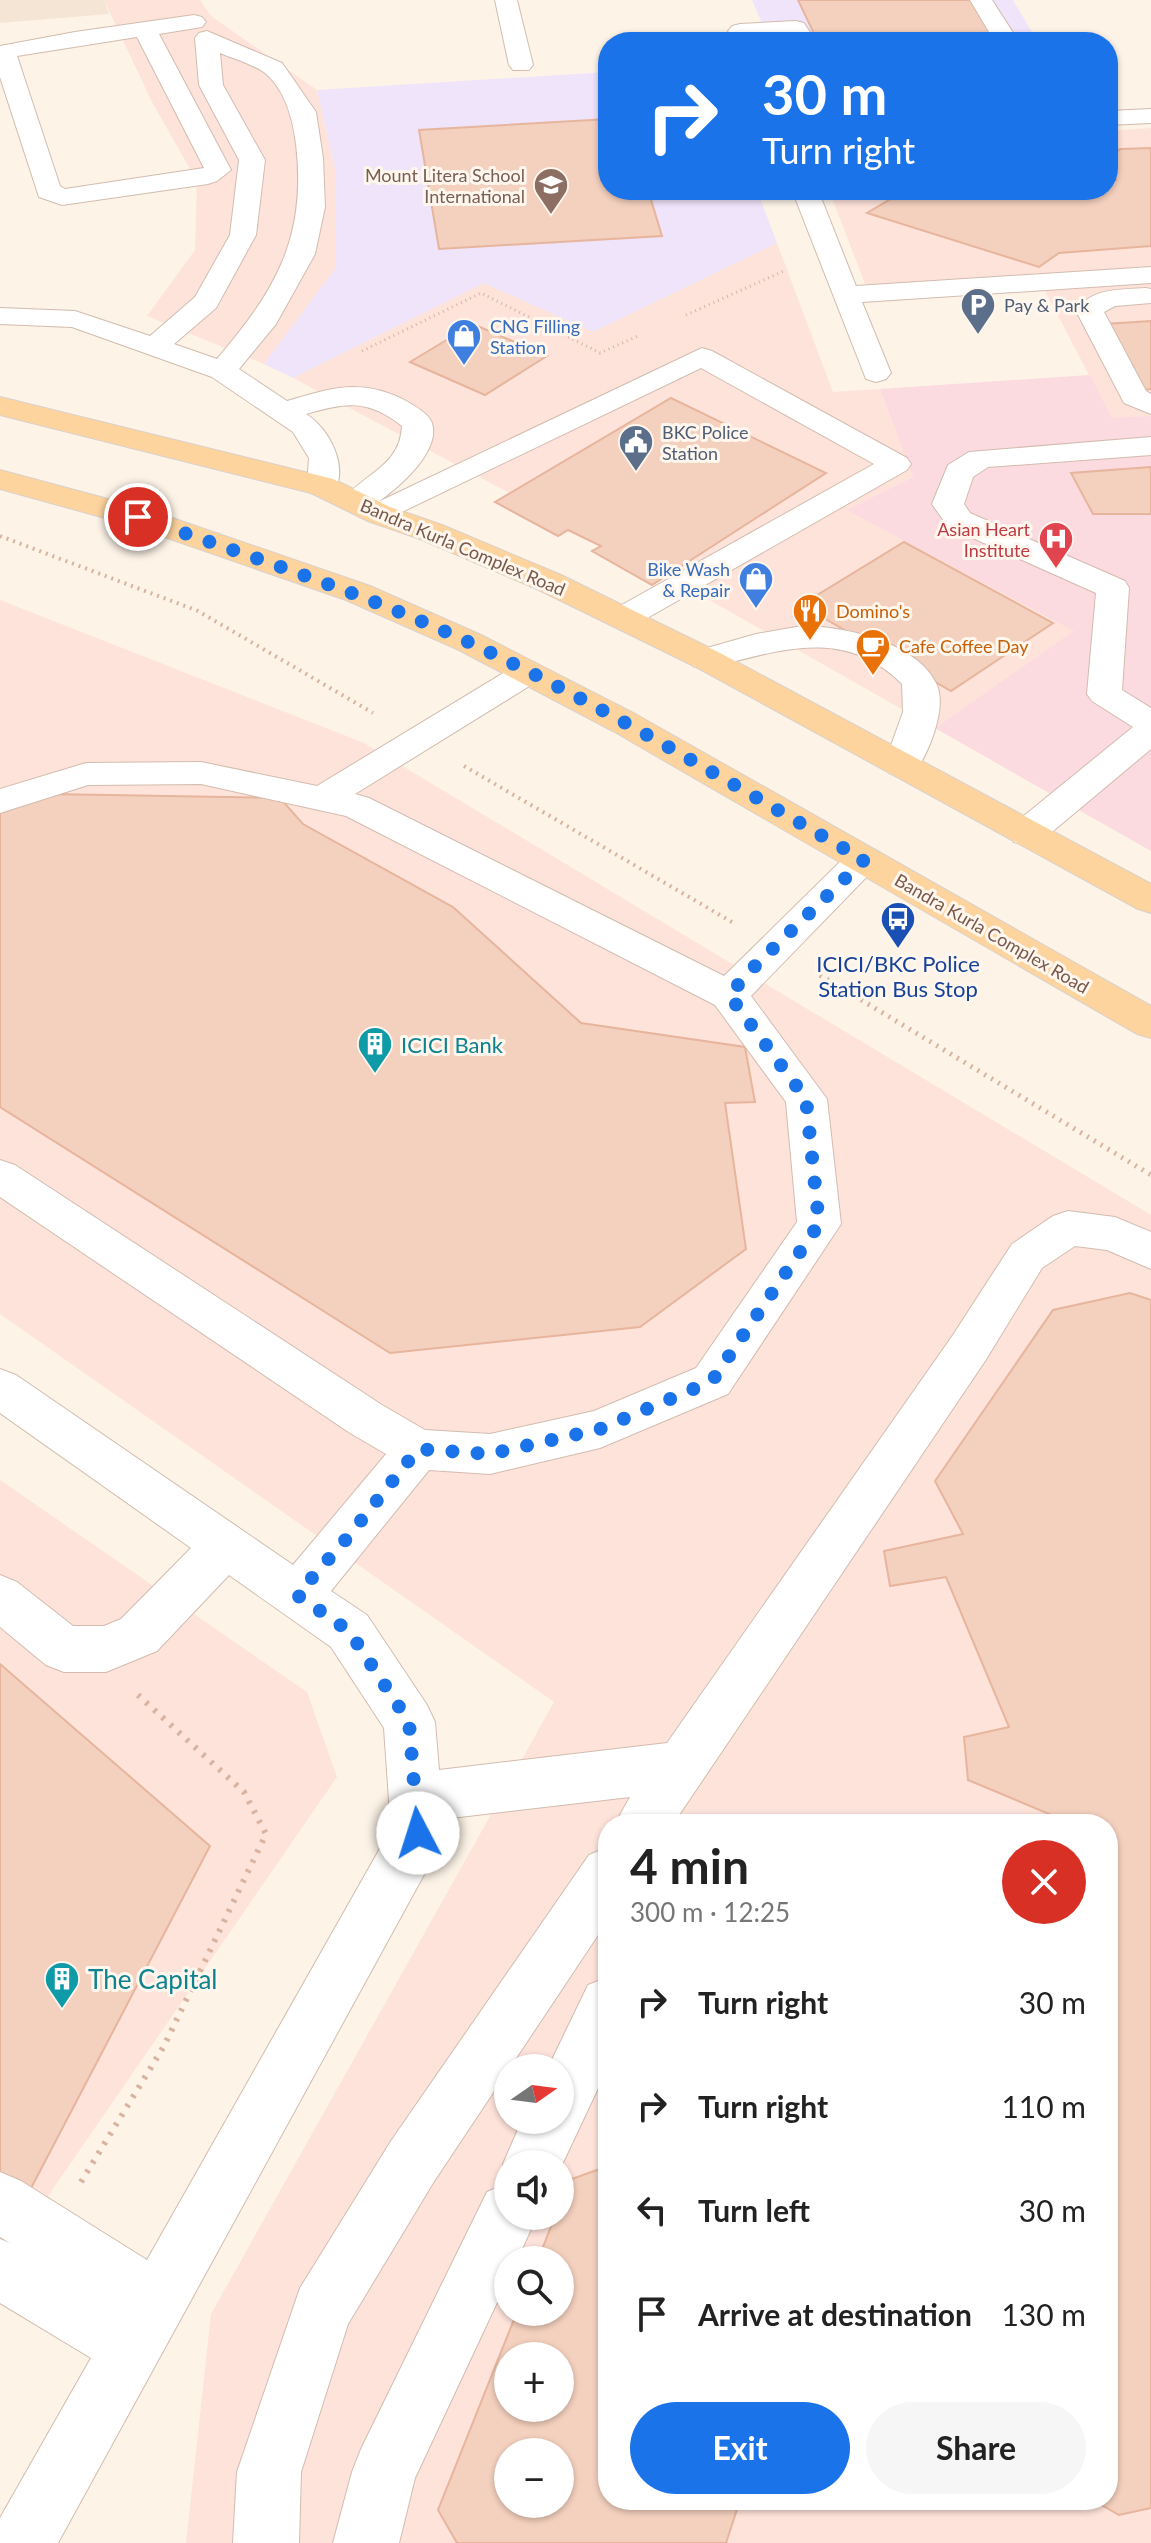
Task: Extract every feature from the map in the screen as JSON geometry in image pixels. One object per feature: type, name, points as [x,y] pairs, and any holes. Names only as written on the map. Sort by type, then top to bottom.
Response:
[{"type":"main road","name":"Bandra Kurla Complex Road","points":[[0,406],[322,486],[368,509],[632,613],[705,659],[1151,900]]},
{"type":"main road","name":"Bandra Kurla Complex Road","points":[[0,479],[138,517],[358,593],[469,642],[625,723],[1151,1024]]},
{"type":"street","points":[[177,0],[200,30],[274,68],[304,112],[310,158],[312,207],[301,254],[262,324],[222,371]]},
{"type":"street","points":[[506,0],[521,65]]},
{"type":"street","points":[[785,0],[799,32]]},
{"type":"street","points":[[981,0],[1001,32]]},
{"type":"street","points":[[738,28],[773,32]]},
{"type":"street","points":[[145,29],[218,170],[208,176],[62,197],[48,191],[4,52],[145,29],[200,30]]},
{"type":"street","points":[[154,347],[206,302],[243,235],[252,160],[211,85],[200,30]]},
{"type":"street","points":[[1118,118],[1151,116]]},
{"type":"street","points":[[809,200],[876,373]]},
{"type":"street","points":[[846,295],[1151,275]]},
{"type":"street","points":[[1151,296],[1104,300],[1090,311],[1134,397],[1151,405]]},
{"type":"street","points":[[0,316],[75,319],[222,371],[305,426],[324,458],[322,486]]},
{"type":"street","points":[[368,509],[418,495],[702,357],[896,464],[632,613]]},
{"type":"street","points":[[283,411],[328,399],[364,394],[394,404],[417,423],[409,456],[368,509]]},
{"type":"street","points":[[1151,446],[980,458],[959,472],[948,504],[959,520],[1113,588],[1104,694],[1151,723]]},
{"type":"street","points":[[705,659],[771,641],[824,634],[850,639],[878,651],[916,678],[922,692],[920,713],[902,765]]},
{"type":"street","points":[[323,798],[527,673]]},
{"type":"street","points":[[1027,833],[1151,731]]},
{"type":"street","points":[[0,801],[86,774],[201,773],[356,806],[729,995],[806,1099],[819,1224],[712,1381],[586,1433],[490,1454],[418,1449],[366,1419],[0,1176]]},
{"type":"street","points":[[729,995],[864,860]]},
{"type":"street","points":[[649,1814],[969,1348],[1027,1256],[1068,1228],[1115,1234],[1151,1252]]},
{"type":"street","points":[[0,1388],[349,1631],[409,1722],[418,1833],[22,2543]]},
{"type":"street","points":[[297,1595],[418,1449]]},
{"type":"street","points":[[0,1597],[64,1649],[106,1649],[139,1635],[226,1545]]},
{"type":"street","points":[[415,1798],[682,1766]]},
{"type":"street","points":[[266,2543],[269,2472],[322,2310],[412,2162],[598,1890]]},
{"type":"street","points":[[574,2076],[598,2026]]},
{"type":"street","points":[[0,2202],[49,2235],[144,2324]]},
{"type":"street","points":[[366,2543],[384,2472],[500,2230]]},
{"type":"street","points":[[0,2269],[144,2324]]},
{"type":"path","points":[[686,315],[830,251]]},
{"type":"path","points":[[359,352],[481,293],[600,353],[643,334]]},
{"type":"path","points":[[0,536],[198,611],[775,947],[1151,1175]]},
{"type":"path","points":[[49,2235],[164,2046],[266,1834],[244,1792],[130,1687]]},
{"type":"shaded area","points":[[0,0],[104,0],[109,14],[0,23]]},
{"type":"shaded area","points":[[104,0],[200,0],[211,16],[317,90],[335,169],[335,269],[264,364],[147,316],[195,250],[197,181],[152,102]]},
{"type":"shaded area","points":[[752,0],[1013,0],[1032,32],[766,32]]},
{"type":"shaded area","name":"Mount Litera School International","points":[[598,73],[598,200],[761,200],[777,243],[593,332],[484,283],[293,378],[264,364],[335,269],[335,169],[317,90]]},
{"type":"shaded area","points":[[1151,128],[1151,416],[1112,419],[1043,287],[870,297],[833,200],[1118,200],[1118,130]]},
{"type":"shaded area","points":[[777,243],[833,392],[880,389],[913,477],[848,510],[1075,631],[935,728],[692,590],[293,378],[484,283],[593,332]]},
{"type":"shaded area","name":"Asian Heart Institute","points":[[1090,375],[1112,418],[1151,416],[1151,851],[935,728],[1074,631],[847,510],[913,477],[880,389]]},
{"type":"shaded area","points":[[0,600],[364,743],[1151,1215],[1151,2543],[186,2543],[211,2314],[554,1702],[0,1314]]},
{"type":"shaded area","name":"The Capital","points":[[0,1480],[307,1692],[337,1777],[10,2251],[0,2248]]},
{"type":"building","points":[[798,0],[976,0],[996,32],[813,32]]},
{"type":"building","points":[[598,120],[598,200],[651,200],[662,236],[439,249],[419,130]]},
{"type":"building","points":[[1151,148],[1151,246],[1059,253],[1039,267],[867,213],[889,200],[1118,200],[1120,149]]},
{"type":"building","points":[[1151,321],[1151,389],[1143,390],[1105,324]]},
{"type":"building","points":[[473,324],[547,356],[485,395],[410,362]]},
{"type":"building","points":[[671,398],[826,473],[652,585],[592,551],[601,546],[568,530],[558,536],[495,502]]},
{"type":"building","points":[[1151,467],[1151,514],[1093,514],[1071,473]]},
{"type":"building","points":[[904,542],[1053,623],[951,691],[801,605]]},
{"type":"building","name":"ICICI Bank","points":[[50,794],[280,798],[303,824],[453,907],[581,1023],[745,1047],[755,1102],[725,1103],[746,1249],[640,1327],[390,1353],[0,1107],[0,810]]},
{"type":"building","points":[[1130,1293],[1151,1300],[1151,2508],[1119,2515],[1110,2510],[1118,2510],[1118,1814],[1049,1814],[968,1780],[964,1737],[1009,1727],[946,1577],[890,1586],[884,1551],[963,1534],[935,1481],[1053,1310]]},
{"type":"building","name":"The Capital","points":[[0,1664],[210,1846],[29,2192],[0,2174]]},
{"type":"building","points":[[598,2170],[598,2510],[737,2510],[726,2543],[457,2543],[438,2510],[494,2370],[494,2422],[574,2422],[574,2342],[505,2342],[511,2326],[574,2326],[574,2246],[543,2246],[550,2230],[574,2230],[574,2178]]},
{"type":"place","name":"Mount Litera School International","points":[[551,216]]},
{"type":"place","name":"Pay & Park","points":[[978,336]]},
{"type":"place","name":"CNG Filling Station","points":[[464,367]]},
{"type":"place","name":"BKC Police Station","points":[[636,473]]},
{"type":"place","name":"Asian Heart Institute","points":[[1056,570]]},
{"type":"place","name":"Bike Wash & Repair","points":[[756,610]]},
{"type":"place","name":"Domino's","points":[[810,642]]},
{"type":"place","name":"Cafe Coffee Day","points":[[873,677]]},
{"type":"place","name":"ICICI/BKC Police Station Bus Stop","points":[[898,950]]},
{"type":"place","name":"ICICI Bank","points":[[375,1075]]},
{"type":"place","name":"The Capital","points":[[62,2010]]},
{"type":"route","points":[[138,517],[358,593],[469,642],[625,723],[864,860],[729,995],[806,1099],[819,1224],[712,1381],[600,1429],[490,1454],[418,1449],[297,1595],[349,1631],[409,1722],[418,1833]]}]
